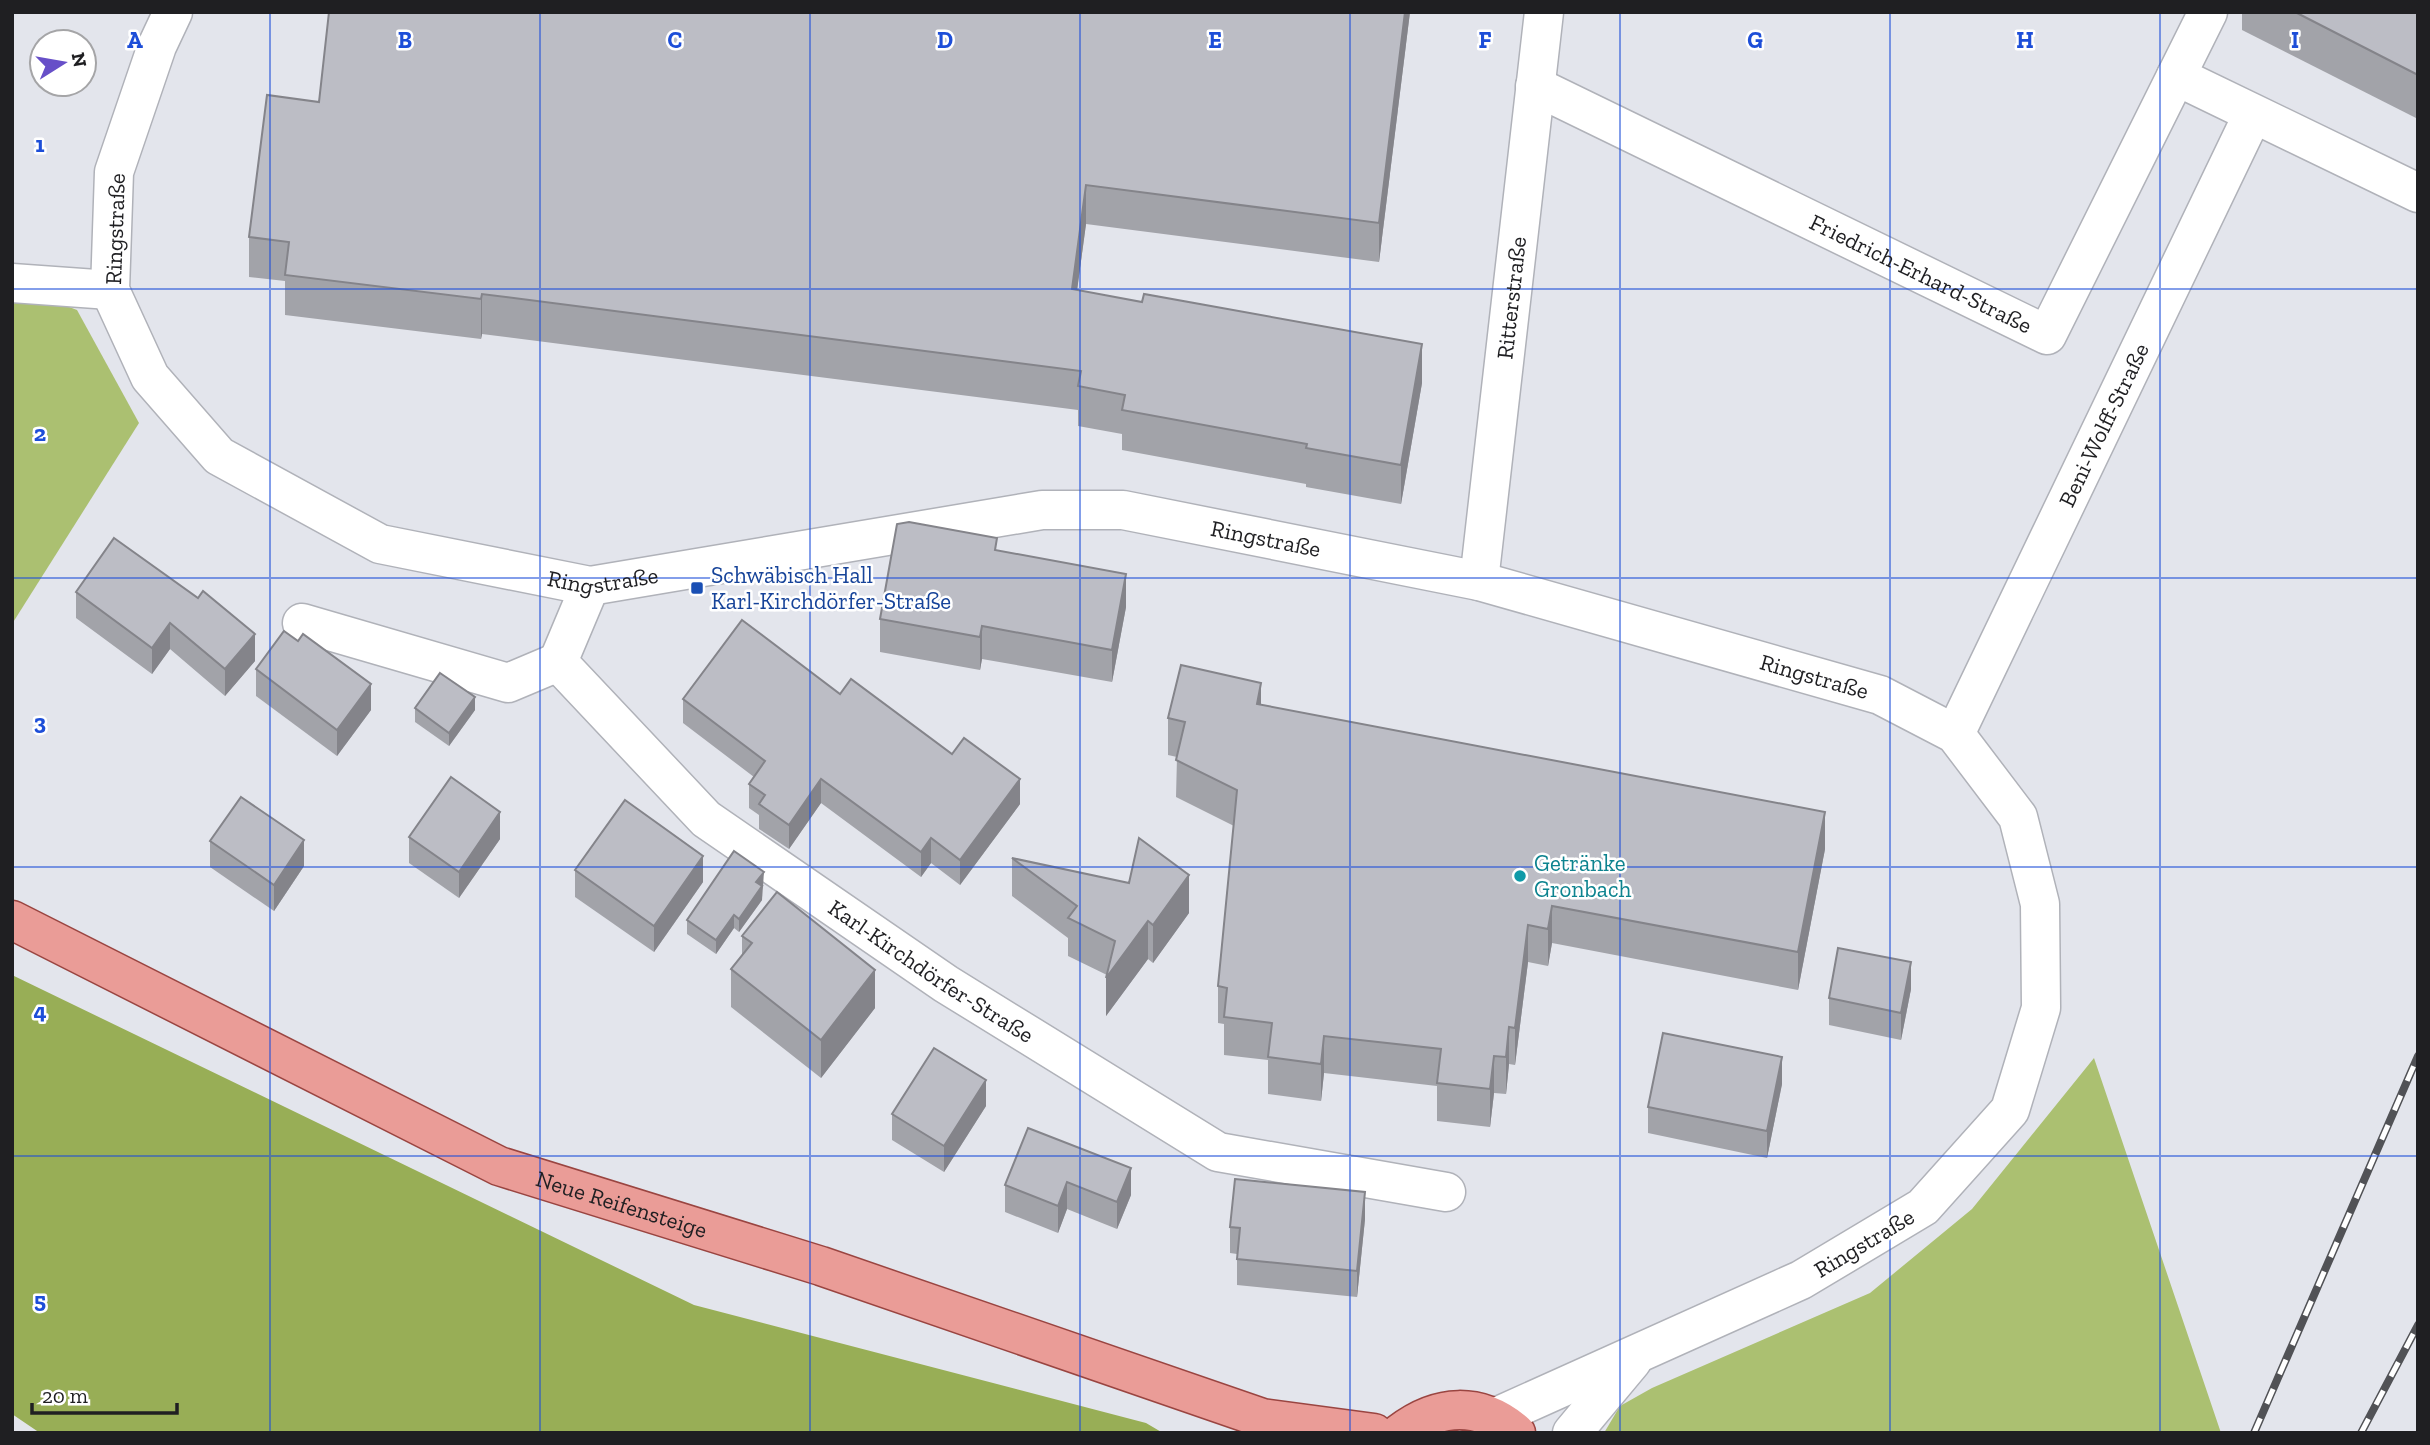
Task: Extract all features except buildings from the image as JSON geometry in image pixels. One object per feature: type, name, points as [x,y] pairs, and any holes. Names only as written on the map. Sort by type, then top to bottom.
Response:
[{"type":"main road","name":"Neue Reifensteige","points":[[12,920],[499,1166],[821,1266],[1272,1425],[1374,1433]]},
{"type":"main road","points":[[1400,1433],[1417,1420],[1442,1411],[1469,1410],[1505,1425]]},
{"type":"street","name":"Ringstraße","points":[[173,12],[157,46],[114,172],[110,290],[150,377],[219,456],[380,544],[590,586],[1042,510],[1123,510],[1479,582],[1880,695],[1955,734],[2018,817],[2040,904],[2041,1008],[2010,1110],[1923,1208],[1801,1280],[1640,1351],[1505,1425]]},
{"type":"street","name":"Ritterstraße","points":[[1479,582],[1544,12]]},
{"type":"street","points":[[2208,12],[2176,76],[2418,193]]},
{"type":"street","name":"Friedrich-Erhard-Straße","points":[[1535,86],[2047,335],[2176,76]]},
{"type":"street","name":"Beni-Wolff-Straße","points":[[1955,734],[2253,114]]},
{"type":"street","points":[[12,283],[110,290]]},
{"type":"street","points":[[302,623],[508,683],[558,662],[590,586]]},
{"type":"street","name":"Karl-Kirchdörfer-Straße","points":[[558,662],[706,820],[946,984],[1218,1152],[1446,1192]]},
{"type":"street","name":"Ringstraße","points":[[1572,1433],[1640,1351]]},
{"type":"green space","points":[[12,285],[77,310],[139,423],[12,624]]},
{"type":"green space","points":[[12,975],[694,1305],[1146,1423],[1163,1433],[40,1433],[12,1414]]},
{"type":"green space","points":[[2094,1058],[2221,1433],[1604,1433],[1620,1406],[1652,1388],[1870,1293],[1972,1209]]},
{"type":"railway","points":[[2254,1433],[2418,1056]]},
{"type":"railway","points":[[2361,1433],[2418,1325]]},
{"type":"place","name":"Schwäbisch Hall Karl-Kirchdörfer-Straße","points":[[697,588]]},
{"type":"place","name":"Getränke Gronbach","points":[[1520,876]]}]
